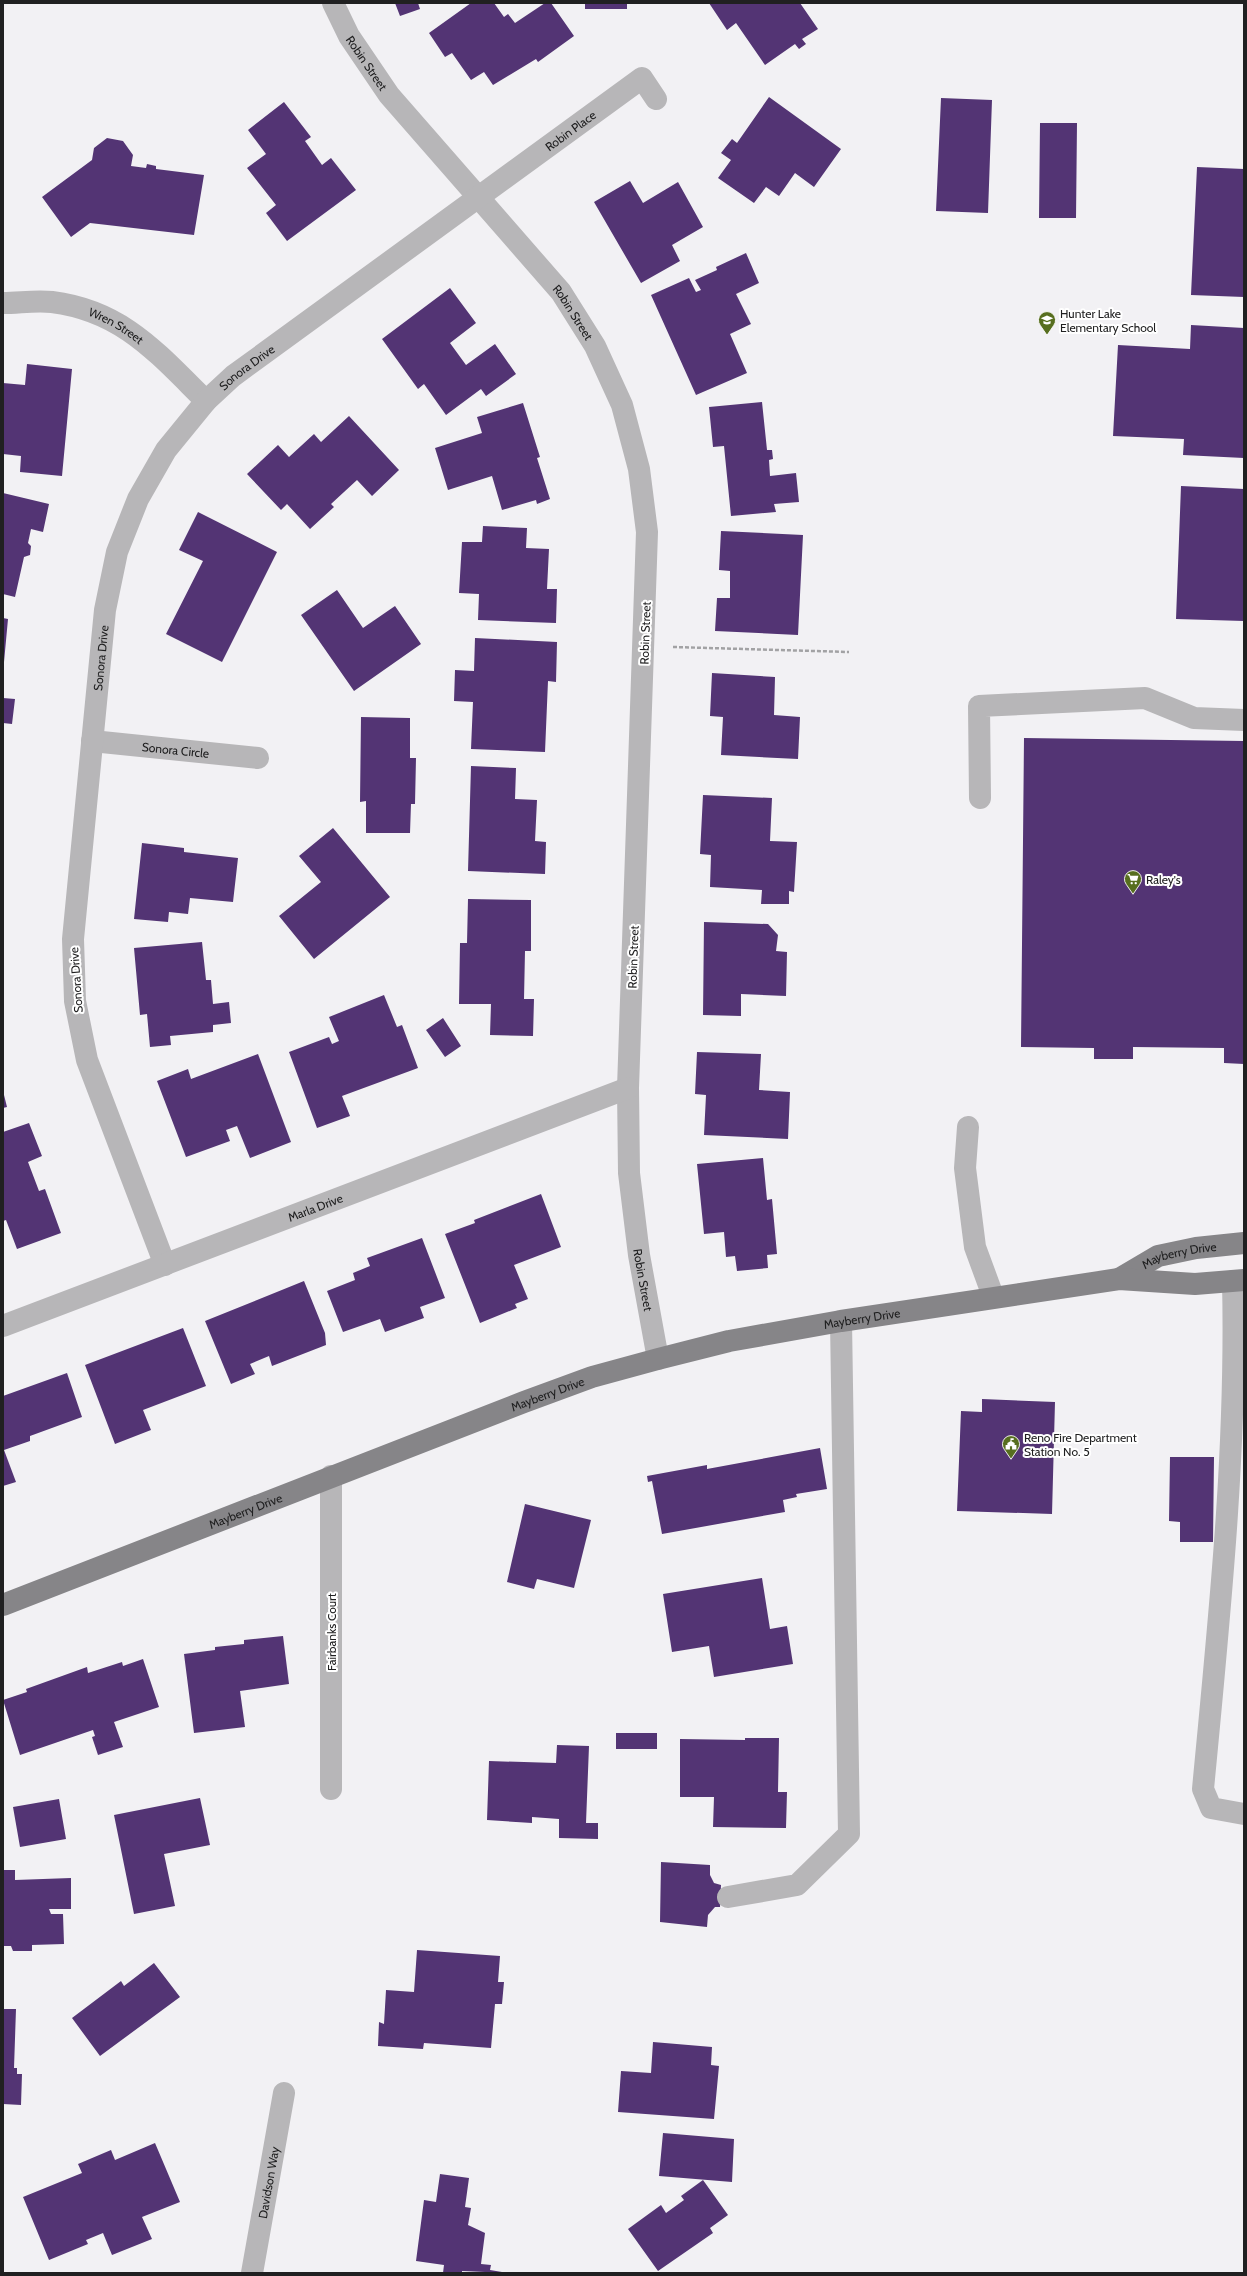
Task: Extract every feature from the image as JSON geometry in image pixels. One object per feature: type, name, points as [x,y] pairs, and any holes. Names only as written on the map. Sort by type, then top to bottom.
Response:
[{"type":"main road","name":"Mayberry Drive","points":[[1119,1279],[1158,1256],[1196,1248],[1244,1243]]},
{"type":"main road","name":"Mayberry Drive","points":[[3,1605],[331,1476],[565,1387],[658,1359],[730,1342],[841,1321],[993,1296],[1119,1279],[1194,1284],[1238,1280]]},
{"type":"street","name":"Robin Street","points":[[333,3],[349,36],[389,95],[561,292],[595,346],[622,405],[639,469],[647,532],[645,644],[628,1088],[629,1173],[639,1255],[658,1359]]},
{"type":"street","name":"Robin Place","points":[[478,197],[642,78],[656,99]]},
{"type":"street","name":"Sonora Drive","points":[[165,1265],[87,1060],[75,1001],[73,939],[105,610],[118,552],[138,499],[166,450],[206,401],[233,376],[478,197]]},
{"type":"street","name":"Wren Street","points":[[3,303],[50,302],[83,308],[114,320],[146,342],[206,401]]},
{"type":"street","points":[[980,798],[979,706],[1145,698],[1194,718],[1244,720]]},
{"type":"street","name":"Sonora Circle","points":[[92,741],[258,758]]},
{"type":"street","name":"Marla Drive","points":[[3,1326],[628,1088]]},
{"type":"street","points":[[968,1127],[965,1168],[975,1247],[993,1296]]},
{"type":"street","points":[[1238,1280],[1226,1529],[1203,1789],[1211,1808],[1244,1814]]},
{"type":"street","points":[[728,1897],[797,1885],[849,1834],[841,1321]]},
{"type":"street","name":"Fairbanks Court","points":[[331,1476],[331,1789]]},
{"type":"street","name":"Davidson Way","points":[[252,2273],[284,2092]]},
{"type":"path","points":[[645,644],[665,647],[849,652]]},
{"type":"building","points":[[395,3],[418,3],[420,9],[400,16]]},
{"type":"building","points":[[471,3],[494,3],[504,17],[508,14],[515,23],[545,3],[551,3],[574,36],[538,62],[536,59],[493,85],[484,72],[471,80],[452,53],[445,57],[429,33]]},
{"type":"building","points":[[585,3],[627,3],[627,9],[585,9]]},
{"type":"building","points":[[709,3],[800,3],[818,29],[802,39],[806,44],[799,49],[795,44],[765,65],[736,23],[727,30]]},
{"type":"building","points":[[769,97],[841,149],[814,187],[795,173],[779,196],[766,187],[754,203],[718,178],[731,160],[721,153],[732,139],[737,143]]},
{"type":"building","points":[[941,98],[992,100],[988,213],[936,211]]},
{"type":"building","points":[[284,102],[311,137],[305,141],[322,165],[331,158],[356,190],[287,241],[266,213],[276,205],[247,168],[266,154],[248,130]]},
{"type":"building","points":[[1040,123],[1077,123],[1076,218],[1039,218]]},
{"type":"building","points":[[107,138],[123,141],[133,155],[131,166],[146,168],[147,164],[156,166],[156,169],[204,175],[194,235],[90,223],[71,237],[42,197],[92,160],[94,148]]},
{"type":"building","points":[[1197,167],[1244,169],[1244,297],[1191,295]]},
{"type":"building","points":[[630,181],[643,203],[678,182],[703,227],[672,245],[680,261],[641,283],[594,202]]},
{"type":"building","points":[[746,253],[759,283],[736,294],[751,324],[730,334],[747,373],[696,395],[651,295],[689,278],[696,292],[701,290],[695,280],[717,270],[716,267]]},
{"type":"building","points":[[450,288],[476,323],[450,343],[466,365],[495,344],[516,374],[486,396],[481,389],[446,415],[424,384],[418,389],[382,339]]},
{"type":"building","points":[[1191,325],[1244,328],[1244,458],[1183,455],[1184,439],[1113,436],[1118,345],[1190,349]]},
{"type":"building","points":[[27,364],[72,369],[62,476],[20,472],[21,456],[3,454],[3,383],[25,385]]},
{"type":"building","points":[[762,402],[767,450],[772,450],[773,459],[769,460],[770,476],[796,473],[799,502],[774,504],[776,512],[731,516],[724,446],[713,447],[709,407]]},
{"type":"building","points":[[523,403],[540,457],[537,458],[550,499],[537,504],[536,500],[502,510],[492,476],[448,490],[435,448],[482,433],[477,417]]},
{"type":"building","points":[[349,416],[399,470],[372,496],[357,480],[331,504],[334,507],[310,529],[287,504],[281,510],[247,474],[278,445],[289,457],[314,434],[321,442]]},
{"type":"building","points":[[1181,486],[1244,489],[1244,621],[1176,619]]},
{"type":"building","points":[[3,493],[49,504],[43,532],[31,529],[28,543],[31,546],[30,555],[24,557],[15,597],[3,594]]},
{"type":"building","points":[[198,512],[277,552],[222,662],[166,634],[203,561],[179,550]]},
{"type":"building","points":[[483,526],[527,528],[526,548],[549,549],[547,589],[557,589],[556,623],[478,620],[479,594],[459,593],[462,542],[482,542]]},
{"type":"building","points":[[721,531],[803,535],[798,635],[715,631],[717,598],[730,598],[730,571],[719,570]]},
{"type":"building","points":[[337,590],[363,628],[395,606],[421,644],[354,691],[301,615]]},
{"type":"building","points":[[3,618],[8,619],[4,662],[3,662]]},
{"type":"building","points":[[475,638],[557,642],[556,682],[548,681],[545,752],[471,749],[473,702],[454,701],[455,670],[474,671]]},
{"type":"building","points":[[712,673],[775,677],[774,715],[800,717],[798,759],[721,755],[723,717],[710,716]]},
{"type":"building","points":[[3,698],[15,699],[12,724],[3,723]]},
{"type":"building","points":[[361,717],[410,718],[410,758],[416,758],[415,804],[411,804],[410,833],[366,833],[366,801],[360,802]]},
{"type":"building","name":"Raley's","points":[[1024,738],[1244,741],[1244,1064],[1224,1063],[1224,1048],[1133,1047],[1133,1059],[1094,1059],[1094,1048],[1021,1047]]},
{"type":"building","points":[[471,766],[516,768],[515,799],[537,800],[535,841],[546,842],[545,874],[468,871]]},
{"type":"building","points":[[703,795],[772,798],[770,841],[797,842],[794,892],[789,891],[789,904],[761,904],[762,890],[710,887],[711,855],[700,854]]},
{"type":"building","points":[[333,828],[390,897],[314,959],[279,916],[321,882],[299,856]]},
{"type":"building","points":[[142,843],[184,848],[184,852],[238,858],[233,902],[190,898],[188,914],[169,912],[168,922],[134,919]]},
{"type":"building","points":[[468,899],[531,900],[531,951],[525,951],[524,999],[534,999],[533,1036],[490,1035],[491,1004],[459,1004],[460,943],[467,943]]},
{"type":"building","points":[[704,922],[768,924],[778,935],[776,951],[787,952],[786,996],[741,994],[741,1016],[703,1015]]},
{"type":"building","points":[[202,942],[206,980],[211,980],[213,1004],[229,1002],[231,1023],[213,1025],[213,1032],[170,1036],[171,1045],[150,1047],[147,1014],[140,1015],[134,948]]},
{"type":"building","points":[[384,995],[397,1027],[402,1025],[418,1068],[342,1096],[350,1116],[317,1128],[289,1052],[329,1037],[332,1044],[339,1041],[329,1017]]},
{"type":"building","points":[[443,1018],[461,1046],[445,1057],[426,1030]]},
{"type":"building","points":[[697,1052],[761,1054],[759,1090],[790,1092],[788,1139],[704,1135],[706,1095],[695,1094]]},
{"type":"building","points":[[258,1054],[291,1142],[250,1158],[237,1126],[226,1130],[230,1141],[186,1157],[157,1081],[188,1069],[191,1079]]},
{"type":"building","points":[[3,1091],[7,1107],[3,1108]]},
{"type":"building","points":[[29,1123],[42,1156],[28,1162],[39,1191],[45,1189],[61,1233],[17,1249],[6,1220],[3,1221],[3,1132]]},
{"type":"building","points":[[763,1158],[767,1200],[772,1199],[777,1254],[767,1255],[768,1268],[737,1271],[735,1256],[726,1257],[724,1232],[704,1234],[697,1164]]},
{"type":"building","points":[[541,1194],[561,1247],[514,1265],[528,1299],[515,1304],[517,1308],[480,1323],[445,1234],[475,1223],[474,1220]]},
{"type":"building","points":[[422,1238],[445,1298],[420,1307],[424,1318],[385,1332],[380,1319],[343,1332],[327,1291],[355,1280],[353,1273],[370,1266],[367,1258]]},
{"type":"building","points":[[304,1281],[325,1333],[326,1345],[272,1366],[269,1356],[250,1364],[255,1374],[231,1384],[205,1321]]},
{"type":"building","points":[[183,1328],[206,1386],[143,1410],[151,1430],[115,1444],[85,1365]]},
{"type":"building","points":[[67,1373],[82,1417],[30,1436],[30,1441],[4,1450],[16,1482],[3,1486],[3,1396]]},
{"type":"building","points":[[982,1399],[1055,1402],[1052,1514],[957,1511],[961,1411],[982,1412]]},
{"type":"building","points":[[820,1448],[827,1489],[796,1494],[797,1497],[783,1500],[785,1512],[662,1534],[652,1481],[648,1482],[647,1476],[707,1465],[707,1469]]},
{"type":"building","points":[[1170,1457],[1214,1457],[1213,1542],[1180,1542],[1180,1522],[1169,1521]]},
{"type":"building","points":[[525,1504],[591,1520],[574,1588],[537,1579],[534,1589],[507,1582]]},
{"type":"building","points":[[762,1578],[770,1629],[787,1626],[793,1664],[714,1677],[709,1646],[672,1652],[663,1594]]},
{"type":"building","points":[[283,1636],[289,1684],[240,1691],[245,1727],[194,1733],[184,1654],[215,1650],[215,1647],[244,1644],[244,1640]]},
{"type":"building","points":[[143,1659],[159,1707],[114,1722],[123,1747],[98,1755],[92,1737],[95,1736],[93,1730],[20,1755],[3,1700],[27,1692],[26,1689],[87,1667],[88,1673],[122,1662],[123,1666]]},
{"type":"building","points":[[616,1733],[657,1733],[657,1749],[616,1749]]},
{"type":"building","points":[[745,1738],[779,1738],[778,1792],[787,1792],[786,1828],[713,1827],[714,1797],[680,1797],[680,1739],[745,1740]]},
{"type":"building","points":[[557,1745],[589,1746],[586,1823],[598,1823],[598,1839],[559,1838],[559,1819],[532,1817],[532,1823],[487,1820],[489,1761],[556,1763]]},
{"type":"building","points":[[200,1798],[210,1845],[164,1854],[175,1906],[134,1914],[114,1815]]},
{"type":"building","points":[[59,1799],[66,1839],[20,1847],[13,1807]]},
{"type":"building","points":[[661,1862],[710,1865],[710,1875],[714,1883],[721,1885],[720,1907],[715,1907],[708,1915],[707,1927],[660,1922]]},
{"type":"building","points":[[3,1870],[15,1870],[15,1880],[71,1878],[71,1909],[49,1909],[51,1914],[63,1914],[64,1944],[32,1945],[32,1951],[13,1951],[11,1946],[3,1946]]},
{"type":"building","points":[[417,1950],[500,1956],[498,1982],[504,1982],[502,2004],[495,2004],[491,2048],[424,2043],[423,2049],[378,2046],[379,2022],[384,2024],[386,1990],[414,1992]]},
{"type":"building","points":[[154,1963],[180,1997],[100,2056],[72,2018],[121,1981],[124,1986]]},
{"type":"building","points":[[3,2009],[16,2009],[14,2068],[17,2068],[17,2074],[22,2074],[21,2105],[3,2104]]},
{"type":"building","points":[[653,2042],[712,2047],[711,2065],[719,2066],[714,2119],[618,2112],[621,2071],[651,2073]]},
{"type":"building","points":[[663,2133],[734,2139],[732,2182],[659,2176]]},
{"type":"building","points":[[155,2143],[180,2202],[142,2217],[152,2239],[112,2255],[103,2233],[86,2240],[88,2244],[49,2260],[23,2197],[82,2173],[78,2164],[111,2150],[115,2160]]},
{"type":"building","points":[[440,2174],[469,2178],[465,2207],[471,2208],[468,2225],[485,2233],[481,2264],[491,2265],[490,2270],[508,2273],[462,2271],[462,2273],[443,2273],[444,2265],[416,2261],[424,2200],[436,2202]]},
{"type":"building","points":[[703,2180],[728,2215],[710,2228],[713,2233],[658,2271],[628,2229],[661,2205],[666,2213],[684,2200],[681,2196]]},
{"type":"place","name":"Hunter Lake Elementary School","points":[[1047,335]]},
{"type":"place","name":"Raley's","points":[[1133,894]]},
{"type":"place","name":"Reno Fire Department Station No. 5","points":[[1011,1459]]}]
